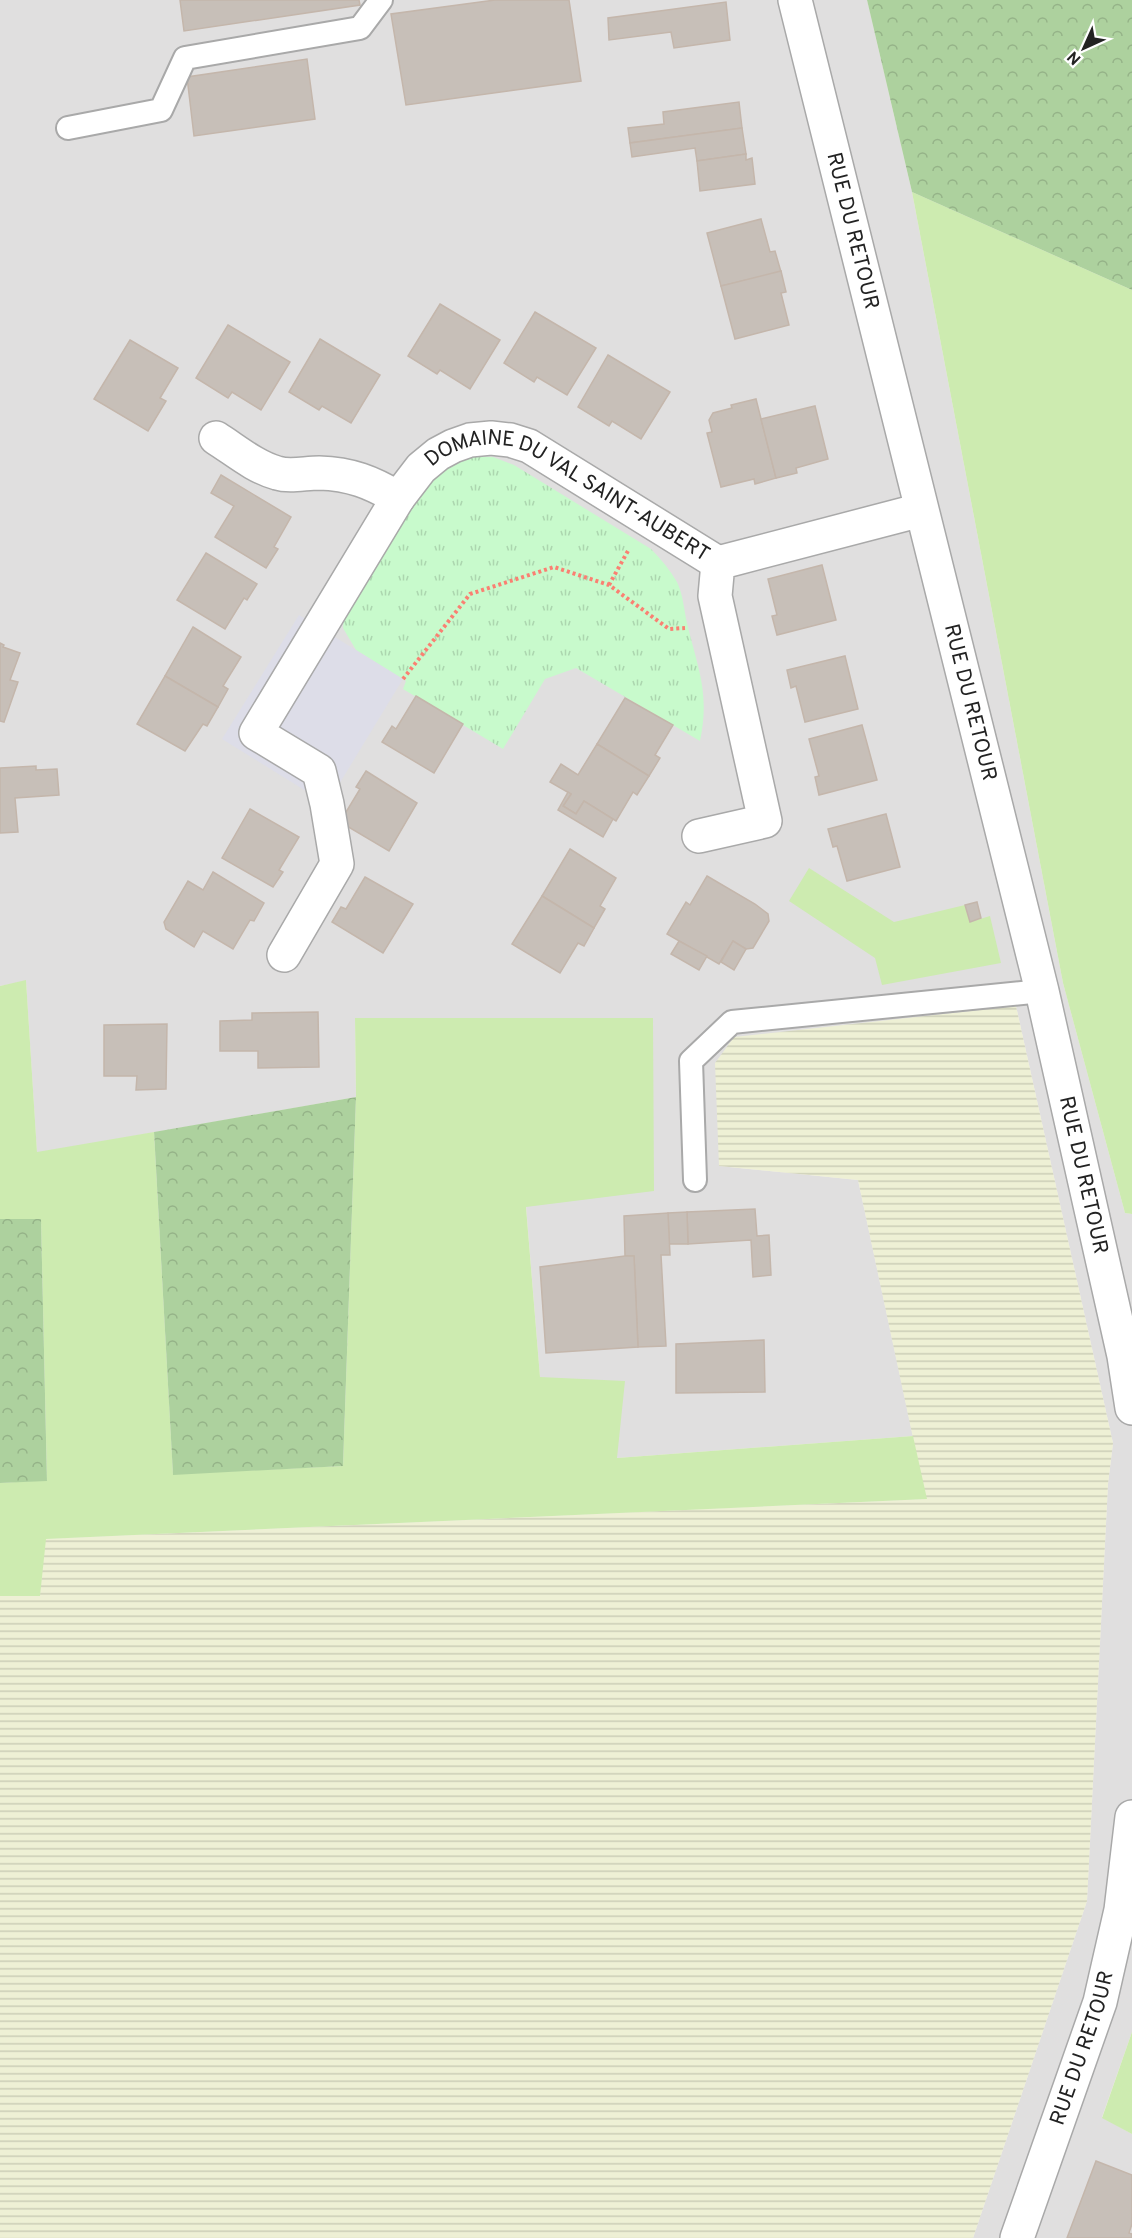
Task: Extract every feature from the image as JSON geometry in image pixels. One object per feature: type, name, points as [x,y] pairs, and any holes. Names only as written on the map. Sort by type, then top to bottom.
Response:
[{"type":"street","name":"RUE DU RETOUR","points":[[795,0],[1042,991],[1124,1356],[1132,1408]]},
{"type":"street","name":"DOMAINE DU VAL SAINT-AUBERT","points":[[216,438],[264,468],[278,474],[339,474],[357,477],[398,498]]},
{"type":"street","name":"DOMAINE DU VAL SAINT-AUBERT","points":[[284,956],[338,864],[319,771],[256,733],[398,498],[421,468],[438,454],[470,440],[491,438],[510,440],[529,446],[648,517],[718,563],[921,510]]},
{"type":"street","name":"DOMAINE DU VAL SAINT-AUBERT","points":[[699,836],[765,821],[715,596],[718,563]]},
{"type":"street","name":"RUE DU RETOUR","points":[[1017,2238],[1100,2002],[1121,1910],[1132,1817]]},
{"type":"lane","points":[[68,128],[161,110],[185,58],[360,28],[381,0]]},
{"type":"lane","points":[[695,1180],[691,1061],[732,1022],[1042,991]]},
{"type":"path","points":[[403,679],[470,594],[554,567],[609,585],[669,629],[688,627],[721,618]]},
{"type":"shaded area","points":[[0,0],[867,0],[912,192],[1063,983],[1125,1213],[1132,1214],[1132,2032],[1102,2117],[1132,2134],[1132,2238],[973,2238],[1087,1901],[1108,1484],[1113,1443],[1016,1006],[719,1166],[858,1180],[913,1436],[617,1458],[540,1377],[526,1206],[355,1018],[356,1097],[37,1153],[26,981],[0,986]]},
{"type":"shaded area","points":[[299,615],[403,679],[327,804],[222,739]]},
{"type":"green space","points":[[867,0],[1132,0],[1132,290],[912,192]]},
{"type":"green space","points":[[912,192],[1132,290],[1132,1214],[1125,1213],[1063,983]]},
{"type":"green space","points":[[467,456],[493,457],[514,465],[651,549],[665,565],[681,592],[699,668],[704,709],[700,741],[576,668],[545,679],[503,749],[403,689],[406,681],[356,650],[343,628],[345,607],[423,480]]},
{"type":"green space","points":[[809,868],[894,922],[965,905],[970,922],[990,916],[1001,963],[882,985],[875,958],[789,901]]},
{"type":"green space","points":[[26,980],[37,1152],[154,1132],[173,1474],[343,1466],[356,1097],[355,1018],[653,1018],[654,1191],[526,1207],[540,1377],[625,1381],[617,1458],[913,1436],[927,1499],[46,1539],[40,1596],[0,1596],[0,1483],[47,1480],[41,1220],[0,1219],[0,986]]},
{"type":"green space","points":[[1016,1006],[1113,1443],[1108,1484],[1087,1901],[973,2238],[0,2238],[0,1596],[40,1595],[45,1539],[926,1499],[858,1180],[719,1166],[715,1063],[734,1037]]},
{"type":"green space","points":[[356,1097],[343,1466],[173,1475],[154,1132]]},
{"type":"green space","points":[[0,1219],[41,1219],[47,1481],[0,1483]]},
{"type":"green space","points":[[1132,2032],[1132,2134],[1102,2118]]},
{"type":"building","points":[[180,0],[359,0],[360,5],[184,31]]},
{"type":"building","points":[[495,0],[569,0],[581,81],[406,105],[391,14]]},
{"type":"building","points":[[726,2],[730,40],[674,48],[671,32],[609,40],[608,18]]},
{"type":"building","points":[[307,59],[315,119],[194,136],[187,77]]},
{"type":"building","points":[[739,102],[742,128],[630,143],[628,128],[664,124],[663,112]]},
{"type":"building","points":[[742,128],[746,154],[697,161],[695,148],[632,157],[630,143]]},
{"type":"building","points":[[746,154],[746,160],[752,158],[755,184],[700,191],[697,161]]},
{"type":"building","points":[[761,219],[770,252],[775,251],[781,272],[721,286],[707,233]]},
{"type":"building","points":[[781,271],[786,292],[781,293],[789,325],[735,339],[721,286]]},
{"type":"building","points":[[440,304],[500,340],[470,389],[440,370],[437,374],[408,356]]},
{"type":"building","points":[[535,312],[596,348],[567,395],[537,377],[534,382],[504,363]]},
{"type":"building","points":[[228,325],[290,362],[261,410],[232,392],[228,398],[196,378]]},
{"type":"building","points":[[320,339],[380,375],[351,423],[322,406],[319,410],[289,392]]},
{"type":"building","points":[[130,340],[178,368],[160,398],[166,401],[148,431],[94,399]]},
{"type":"building","points":[[608,355],[670,392],[641,439],[612,421],[609,426],[578,407]]},
{"type":"building","points":[[756,399],[776,478],[755,484],[754,479],[721,487],[707,433],[712,432],[709,420],[713,413],[732,408],[731,405]]},
{"type":"building","points":[[815,406],[828,459],[796,468],[797,473],[776,478],[761,419]]},
{"type":"building","points":[[221,475],[291,517],[274,547],[278,549],[266,568],[215,537],[234,506],[211,493]]},
{"type":"building","points":[[206,553],[257,584],[247,600],[244,598],[225,629],[177,600]]},
{"type":"building","points":[[822,565],[836,620],[777,635],[772,616],[777,615],[768,579]]},
{"type":"building","points":[[193,627],[241,657],[223,686],[228,689],[218,707],[165,676]]},
{"type":"building","points":[[0,643],[4,645],[3,647],[20,653],[10,680],[18,682],[4,722],[0,721]]},
{"type":"building","points":[[845,656],[858,709],[805,722],[796,686],[791,688],[787,670]]},
{"type":"building","points":[[165,676],[218,707],[207,726],[203,724],[185,751],[137,724]]},
{"type":"building","points":[[416,696],[463,724],[434,773],[382,742],[392,726],[396,729]]},
{"type":"building","points":[[625,698],[673,725],[655,755],[660,758],[649,776],[597,744]]},
{"type":"building","points":[[862,725],[877,780],[819,795],[815,777],[819,776],[809,739]]},
{"type":"building","points":[[597,744],[649,776],[637,795],[633,792],[616,821],[584,801],[576,814],[563,806],[571,794],[550,782],[561,764],[578,775]]},
{"type":"building","points":[[36,766],[36,770],[57,769],[59,795],[15,798],[18,832],[0,833],[0,768]]},
{"type":"building","points":[[366,771],[417,803],[389,851],[340,822],[360,789],[356,787]]},
{"type":"building","points":[[568,792],[571,794],[563,806],[576,814],[584,801],[613,819],[603,837],[558,810]]},
{"type":"building","points":[[250,809],[299,837],[279,870],[283,872],[273,887],[222,858]]},
{"type":"building","points":[[886,814],[900,867],[847,881],[837,846],[833,847],[828,829]]},
{"type":"building","points":[[570,849],[616,878],[600,906],[605,909],[594,928],[542,896]]},
{"type":"building","points":[[213,872],[264,903],[254,921],[250,920],[233,949],[203,931],[194,947],[166,929],[164,922],[188,881],[203,890]]},
{"type":"building","points":[[707,876],[755,904],[768,914],[769,921],[753,948],[746,949],[733,941],[719,964],[667,934],[686,902],[690,905]]},
{"type":"building","points":[[365,877],[413,904],[383,953],[332,922],[341,907],[346,909]]},
{"type":"building","points":[[542,896],[594,928],[584,946],[578,943],[560,973],[512,944]]},
{"type":"building","points":[[977,902],[981,918],[970,922],[965,905]]},
{"type":"building","points":[[679,941],[707,956],[699,970],[671,954]]},
{"type":"building","points":[[733,941],[746,949],[734,970],[721,962]]},
{"type":"building","points":[[318,1012],[319,1067],[258,1068],[258,1051],[220,1051],[220,1021],[252,1020],[252,1013]]},
{"type":"building","points":[[167,1024],[166,1089],[136,1090],[137,1076],[104,1076],[104,1025]]},
{"type":"building","points":[[755,1209],[757,1236],[769,1235],[771,1275],[753,1277],[751,1240],[688,1244],[687,1212]]},
{"type":"building","points":[[687,1212],[688,1244],[669,1244],[668,1213]]},
{"type":"building","points":[[668,1213],[670,1255],[661,1255],[666,1346],[638,1347],[634,1256],[625,1256],[624,1216]]},
{"type":"building","points":[[634,1256],[638,1347],[546,1353],[540,1267]]},
{"type":"building","points":[[764,1340],[765,1392],[676,1393],[676,1344]]},
{"type":"building","points":[[1096,2161],[1132,2175],[1132,2224],[1129,2233],[1132,2234],[1132,2238],[1067,2238]]}]
